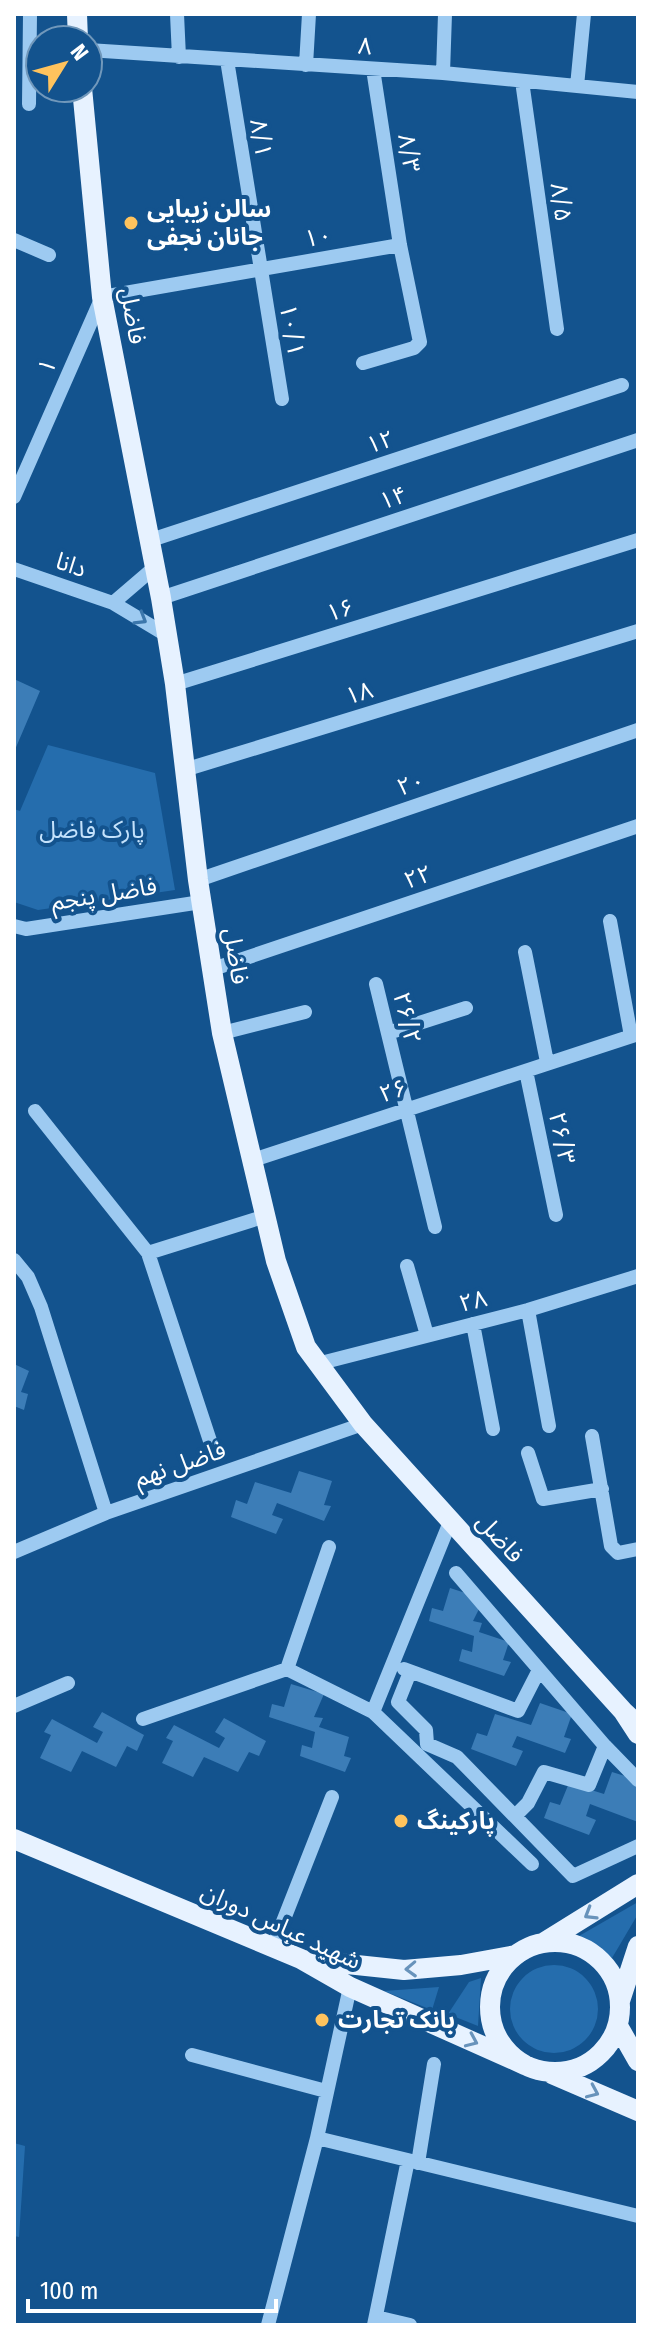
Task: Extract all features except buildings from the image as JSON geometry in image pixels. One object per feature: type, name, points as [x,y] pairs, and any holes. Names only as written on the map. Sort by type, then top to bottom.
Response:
[{"type":"main road","name":"فاضل","points":[[84,104],[102,297],[168,636],[198,880],[222,1033],[276,1261],[306,1347],[317,1364],[363,1424],[630,1718],[638,1734]]},
{"type":"main road","name":"شهید عباس دوران","points":[[14,1839],[301,1959],[350,1987],[525,2065]]},
{"type":"main road","points":[[301,1959],[404,1970],[461,1965],[516,1955],[542,1943],[638,1884]]},
{"type":"main road","points":[[542,1943],[573,1944],[591,1952],[606,1965],[616,1982],[620,2001]]},
{"type":"main road","points":[[548,2072],[571,2071],[592,2062],[608,2046],[618,2026],[620,2001],[638,1946]]},
{"type":"main road","points":[[516,1955],[496,1980],[490,2012],[495,2034],[508,2052],[525,2065],[638,2111]]},
{"type":"main road","points":[[618,2026],[638,2061]]},
{"type":"street","points":[[177,14],[179,57]]},
{"type":"street","points":[[306,65],[309,14]]},
{"type":"street","points":[[443,73],[445,14]]},
{"type":"street","points":[[577,86],[584,14]]},
{"type":"street","name":"۸","points":[[104,51],[443,73],[638,92]]},
{"type":"street","name":"۸/۱","points":[[227,60],[259,269]]},
{"type":"street","name":"۸/۳","points":[[363,363],[419,347],[373,69]]},
{"type":"street","name":"۸/۵","points":[[522,81],[557,329]]},
{"type":"street","points":[[14,240],[49,255]]},
{"type":"street","name":"۱۰","points":[[102,297],[400,245]]},
{"type":"street","name":"۱۰/۱","points":[[259,269],[282,399]]},
{"type":"street","name":"۱","points":[[14,497],[102,297]]},
{"type":"street","name":"۱۲","points":[[151,540],[622,385]]},
{"type":"street","name":"۱۴","points":[[161,598],[638,440]]},
{"type":"street","name":"۱۶","points":[[175,684],[638,540]]},
{"type":"street","points":[[113,603],[155,567]]},
{"type":"street","name":"دانا","points":[[14,569],[113,603],[168,636]]},
{"type":"street","name":"۱۸","points":[[184,770],[638,631]]},
{"type":"street","name":"۲۰","points":[[198,880],[638,730]]},
{"type":"street","name":"۲۲","points":[[213,969],[638,826]]},
{"type":"street","name":"فاضل پنجم","points":[[14,926],[26,929],[201,902]]},
{"type":"street","points":[[610,921],[635,1035]]},
{"type":"street","points":[[525,952],[547,1062]]},
{"type":"street","name":"۲۶/۲","points":[[376,984],[435,1227]]},
{"type":"street","points":[[388,1033],[466,1008]]},
{"type":"street","points":[[222,1033],[305,1012]]},
{"type":"street","name":"۲۶","points":[[253,1160],[635,1035]]},
{"type":"street","name":"۲۶/۳","points":[[526,1071],[556,1215]]},
{"type":"street","points":[[35,1111],[148,1253],[214,1453]]},
{"type":"street","points":[[148,1253],[266,1216]]},
{"type":"street","points":[[14,1260],[28,1277],[41,1307],[106,1513]]},
{"type":"street","points":[[407,1266],[427,1335]]},
{"type":"street","name":"۲۸","points":[[317,1364],[528,1310],[638,1276]]},
{"type":"street","points":[[528,1310],[549,1426]]},
{"type":"street","points":[[473,1324],[493,1429]]},
{"type":"street","name":"فاضل نهم","points":[[14,1552],[106,1513],[363,1424]]},
{"type":"street","points":[[592,1436],[614,1551],[638,1549]]},
{"type":"street","points":[[528,1453],[543,1499],[602,1489]]},
{"type":"street","points":[[373,1712],[450,1522]]},
{"type":"street","points":[[287,1669],[329,1547]]},
{"type":"street","points":[[456,1573],[638,1780]]},
{"type":"street","points":[[392,1665],[518,1711],[539,1670]]},
{"type":"street","points":[[143,1719],[287,1669],[373,1712],[532,1864]]},
{"type":"street","points":[[410,1672],[398,1702],[426,1730],[427,1744],[457,1757],[573,1876],[638,1846]]},
{"type":"street","points":[[14,1706],[68,1683]]},
{"type":"street","points":[[515,1816],[528,1803],[544,1772],[589,1785],[605,1746]]},
{"type":"street","points":[[273,1947],[332,1797]]},
{"type":"street","points":[[268,2325],[317,2138],[350,1987]]},
{"type":"street","points":[[192,2055],[326,2091]]},
{"type":"street","points":[[410,2325],[375,2321],[434,2064]]},
{"type":"street","points":[[317,2138],[638,2216]]},
{"type":"green space","name":"پارک فاضل","points":[[48,745],[155,773],[175,890],[38,910],[14,902],[14,809],[20,811]]},
{"type":"green space","points":[[638,1902],[638,1914],[612,1958],[579,1936]]},
{"type":"green space","points":[[554,1965],[579,1972],[591,1984],[598,2009],[591,2034],[579,2046],[554,2053],[529,2046],[517,2034],[510,2009],[517,1984],[529,1972]]},
{"type":"green space","points":[[481,1978],[478,2026],[448,2014],[469,1982]]},
{"type":"green space","points":[[439,1987],[432,2010],[384,1991]]},
{"type":"green space","points":[[14,2143],[25,2146],[19,2237],[14,2236]]},
{"type":"place","name":"سالن زیبایی جانان نجفی","points":[[131,223]]},
{"type":"place","name":"پارکینگ","points":[[401,1821]]},
{"type":"place","name":"بانک تجارت","points":[[322,2020]]}]
